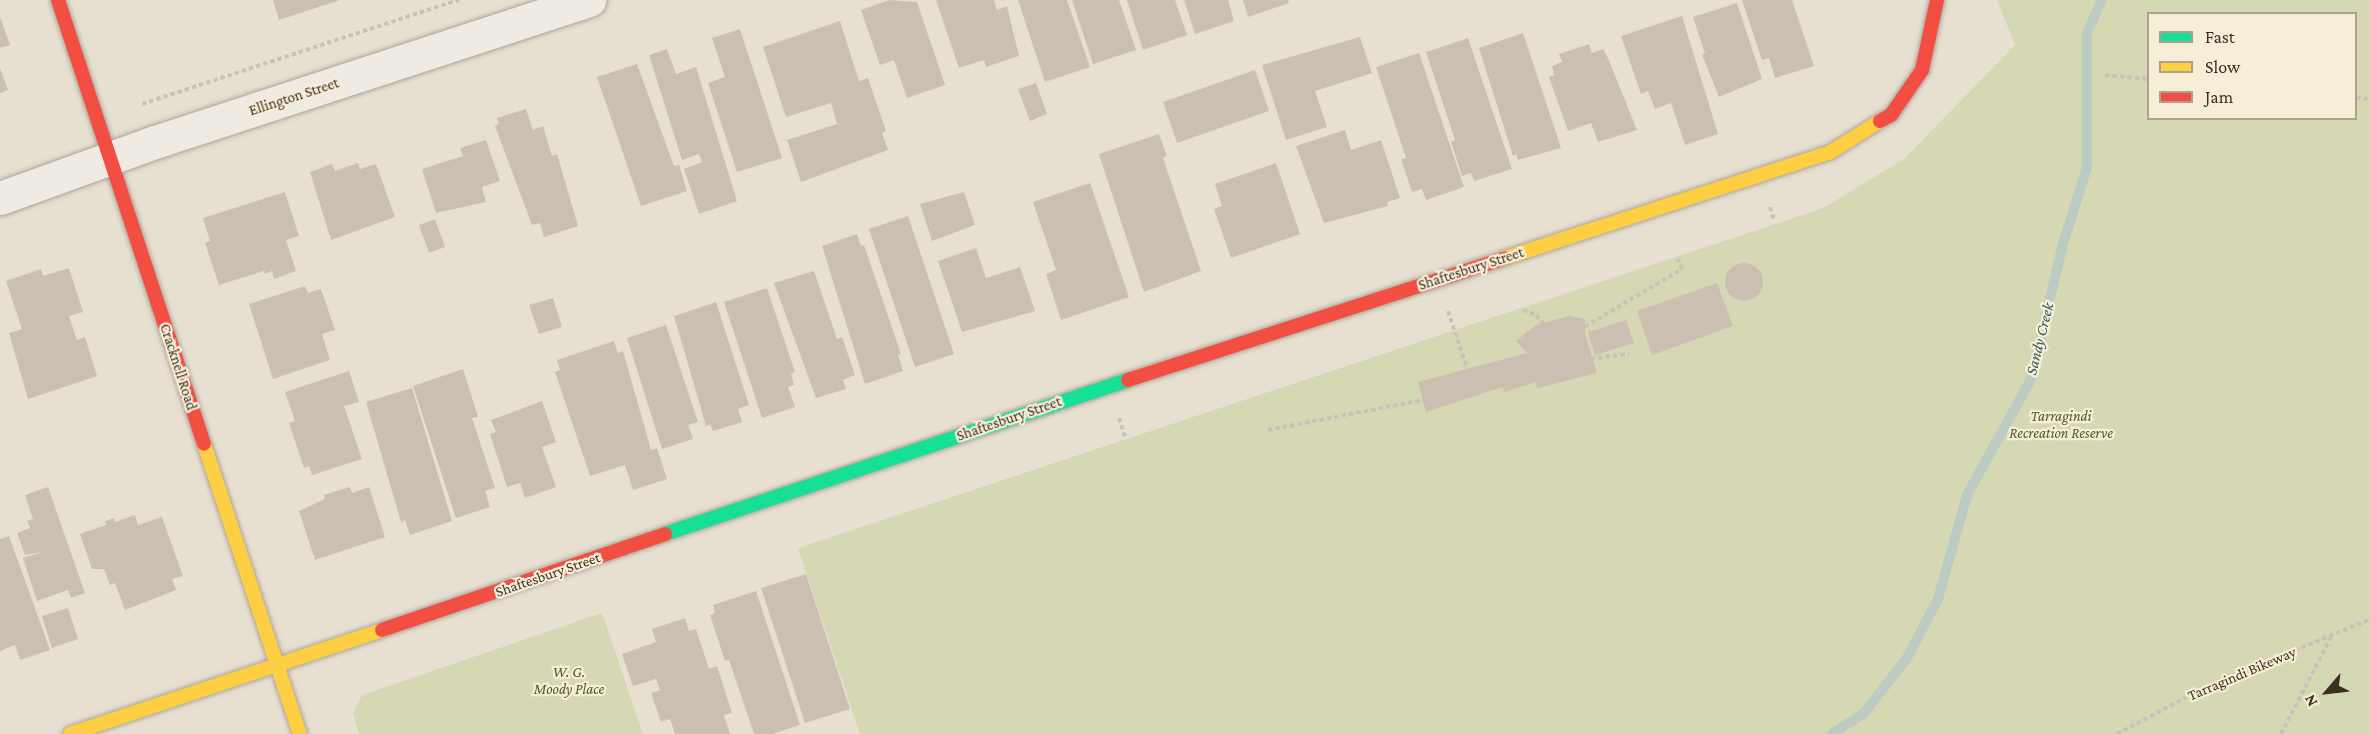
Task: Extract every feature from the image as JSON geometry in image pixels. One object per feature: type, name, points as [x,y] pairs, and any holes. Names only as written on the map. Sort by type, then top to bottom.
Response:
[{"type":"street","name":"Cracknell Road","points":[[58,0],[300,734]]},
{"type":"street","name":"Ellington Street","points":[[0,198],[589,0]]},
{"type":"street","name":"Shaftesbury Street","points":[[70,734],[277,667],[1108,386],[1829,153],[1891,115],[1922,70],[1937,0]]},
{"type":"path","points":[[142,104],[459,0]]},
{"type":"path","points":[[2105,75],[2147,79]]},
{"type":"path","points":[[1559,342],[1682,269],[1678,259]]},
{"type":"path","points":[[1445,302],[1467,368]]},
{"type":"path","points":[[1523,310],[1536,315],[1559,342],[1567,362]]},
{"type":"path","points":[[1531,366],[1629,354]]},
{"type":"path","points":[[1268,430],[1423,400]]},
{"type":"path","name":"Tarragindi Bikeway","points":[[2117,734],[2211,684],[2369,620]]},
{"type":"path","points":[[2281,734],[2331,637]]},
{"type":"green space","name":"Tarragindi Recreation Reserve","points":[[1997,0],[2369,0],[2369,734],[860,734],[798,548],[1823,208],[1904,159],[2015,45]]},
{"type":"green space","name":"W. G. Moody Place","points":[[602,613],[643,734],[359,734],[353,713],[362,695]]},
{"type":"building","points":[[273,0],[340,0],[279,20]]},
{"type":"building","points":[[889,0],[917,2],[945,85],[907,98],[894,60],[880,65],[861,10]]},
{"type":"building","points":[[936,0],[994,0],[997,10],[1007,6],[1019,56],[986,67],[984,60],[959,68]]},
{"type":"building","points":[[1018,0],[1067,0],[1090,67],[1045,82]]},
{"type":"building","points":[[1072,0],[1119,0],[1136,50],[1093,64]]},
{"type":"building","points":[[1127,0],[1175,0],[1187,35],[1143,50]]},
{"type":"building","points":[[1184,0],[1228,0],[1234,21],[1195,34]]},
{"type":"building","points":[[1243,0],[1288,0],[1289,3],[1248,17]]},
{"type":"building","points":[[1742,0],[1792,0],[1814,66],[1775,78],[1769,58],[1762,60]]},
{"type":"building","points":[[1737,3],[1762,79],[1719,97],[1702,55],[1705,54],[1693,17]]},
{"type":"building","points":[[1682,16],[1718,134],[1685,145],[1671,103],[1655,109],[1648,91],[1641,94],[1621,36]]},
{"type":"building","points":[[0,17],[10,45],[0,48]]},
{"type":"building","points":[[840,21],[859,81],[868,78],[886,131],[882,133],[888,150],[801,182],[787,140],[837,124],[831,103],[786,117],[763,47]]},
{"type":"building","points":[[740,29],[782,158],[737,172],[708,83],[725,77],[712,38]]},
{"type":"building","points":[[1523,33],[1561,148],[1518,160],[1516,154],[1513,156],[1479,48]]},
{"type":"building","points":[[1360,37],[1372,73],[1315,91],[1327,127],[1286,140],[1262,65]]},
{"type":"building","points":[[1468,38],[1512,169],[1474,181],[1471,173],[1462,176],[1451,142],[1455,140],[1426,52]]},
{"type":"building","points":[[1589,44],[1592,53],[1603,49],[1637,130],[1598,142],[1591,123],[1568,131],[1549,77],[1554,75],[1552,66],[1562,62],[1559,54]]},
{"type":"building","points":[[667,49],[676,74],[696,67],[737,201],[699,214],[684,169],[702,162],[699,154],[682,160],[649,55]]},
{"type":"building","points":[[1419,53],[1464,187],[1426,200],[1422,189],[1412,192],[1401,159],[1406,158],[1376,67]]},
{"type":"building","points":[[637,64],[674,166],[679,165],[687,191],[641,206],[597,77]]},
{"type":"building","points":[[0,68],[8,90],[0,93]]},
{"type":"building","points":[[1255,70],[1269,111],[1177,143],[1163,102]]},
{"type":"building","points":[[1036,83],[1047,114],[1030,121],[1018,89]]},
{"type":"building","points":[[526,109],[533,130],[543,126],[552,156],[557,154],[578,226],[544,237],[540,223],[532,225],[495,126],[499,124],[497,118]]},
{"type":"building","points":[[1345,130],[1351,150],[1381,140],[1400,198],[1387,202],[1388,206],[1324,223],[1296,146]]},
{"type":"building","points":[[1159,134],[1167,156],[1163,158],[1201,271],[1144,292],[1099,154]]},
{"type":"building","points":[[486,140],[500,181],[482,187],[486,202],[436,213],[422,169],[463,156],[460,148]]},
{"type":"building","points":[[358,163],[360,169],[376,164],[395,217],[331,240],[310,172],[332,164],[335,171]]},
{"type":"building","points":[[1276,163],[1300,234],[1231,258],[1214,209],[1222,206],[1215,184]]},
{"type":"building","points":[[1090,183],[1129,297],[1061,320],[1046,274],[1056,270],[1033,202]]},
{"type":"building","points":[[285,192],[299,236],[286,240],[296,271],[274,279],[272,271],[265,274],[264,271],[219,285],[205,243],[210,241],[203,218]]},
{"type":"building","points":[[964,192],[975,225],[932,241],[920,204]]},
{"type":"building","points":[[908,216],[954,354],[915,367],[869,229]]},
{"type":"building","points":[[435,219],[445,247],[429,253],[419,225]]},
{"type":"building","points":[[857,234],[861,246],[864,245],[901,354],[898,355],[903,371],[865,384],[822,246]]},
{"type":"building","points":[[976,248],[986,278],[1020,267],[1035,311],[962,332],[938,261]]},
{"type":"building","points":[[1744,263],[1757,269],[1763,282],[1757,295],[1744,301],[1731,295],[1725,282],[1731,269]]},
{"type":"building","points":[[69,268],[83,312],[69,316],[77,340],[85,337],[97,376],[28,399],[9,333],[22,329],[6,281],[41,269],[43,276]]},
{"type":"building","points":[[814,271],[837,339],[842,337],[855,375],[843,380],[846,389],[816,398],[774,283]]},
{"type":"building","points":[[1717,283],[1733,326],[1652,355],[1637,311]]},
{"type":"building","points":[[305,286],[308,293],[321,289],[335,330],[322,334],[330,360],[273,379],[249,304]]},
{"type":"building","points":[[767,288],[795,372],[791,374],[794,385],[788,387],[795,407],[762,418],[724,302]]},
{"type":"building","points":[[553,298],[562,327],[539,334],[529,305]]},
{"type":"building","points":[[716,302],[749,405],[738,409],[742,422],[713,431],[710,424],[706,426],[674,316]]},
{"type":"building","points":[[1569,316],[1585,319],[1585,334],[1597,373],[1537,388],[1536,382],[1504,392],[1503,387],[1426,412],[1418,382],[1527,353],[1516,341],[1536,325]]},
{"type":"building","points":[[1626,320],[1634,343],[1595,355],[1588,332]]},
{"type":"building","points":[[666,325],[698,422],[688,425],[693,439],[662,449],[627,338]]},
{"type":"building","points":[[614,341],[618,353],[623,351],[651,450],[657,448],[667,479],[633,490],[625,465],[590,476],[555,372],[560,370],[557,360]]},
{"type":"building","points":[[463,369],[478,417],[472,418],[495,488],[485,491],[490,507],[456,518],[413,386]]},
{"type":"building","points":[[349,371],[359,402],[344,406],[362,459],[312,475],[309,466],[304,468],[289,423],[295,421],[285,392]]},
{"type":"building","points":[[412,388],[452,521],[410,535],[405,520],[401,522],[366,402]]},
{"type":"building","points":[[542,401],[556,442],[542,447],[556,487],[525,498],[520,483],[507,487],[490,434],[496,432],[491,420]]},
{"type":"building","points":[[48,487],[85,593],[71,598],[68,590],[37,601],[23,558],[43,552],[25,555],[17,533],[30,528],[27,521],[33,519],[25,495]]},
{"type":"building","points":[[350,487],[352,493],[369,487],[385,537],[315,560],[299,511],[325,499],[324,495]]},
{"type":"building","points":[[135,515],[138,525],[162,517],[183,576],[172,579],[176,590],[125,610],[115,583],[110,585],[104,569],[92,569],[80,534],[106,525],[105,521],[114,518],[115,522]]},
{"type":"building","points":[[9,536],[50,650],[20,660],[15,645],[0,651],[0,539]]},
{"type":"building","points":[[806,574],[850,709],[805,723],[761,588]]},
{"type":"building","points":[[756,591],[800,725],[773,734],[754,734],[729,660],[725,661],[710,615],[715,613],[713,605]]},
{"type":"building","points":[[68,608],[78,639],[52,648],[42,616]]},
{"type":"building","points":[[685,618],[689,631],[696,629],[709,669],[717,666],[732,713],[724,715],[730,734],[675,734],[670,719],[661,722],[651,693],[660,690],[656,679],[633,686],[622,654],[656,642],[652,629]]},
{"type":"waterway","name":"Sandy Creek","points":[[1832,734],[1864,713],[1907,658],[1938,599],[1967,495],[2031,379],[2063,244],[2087,167],[2087,33],[2102,0]]},
{"type":"traffic: fast","points":[[665,534],[1128,380]]},
{"type":"traffic: slow","points":[[1505,258],[1829,153],[1880,121]]},
{"type":"traffic: slow","points":[[204,444],[300,734]]},
{"type":"traffic: slow","points":[[70,734],[382,630]]},
{"type":"traffic: jam","points":[[58,0],[204,444]]},
{"type":"traffic: jam","points":[[1880,121],[1891,115],[1922,70],[1937,0]]},
{"type":"traffic: jam","points":[[1128,380],[1505,258]]},
{"type":"traffic: jam","points":[[382,630],[665,534]]}]
